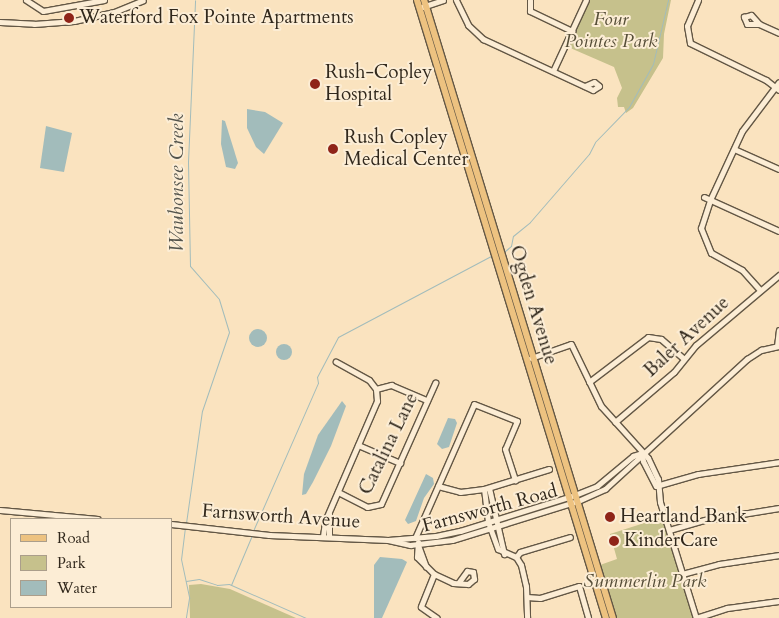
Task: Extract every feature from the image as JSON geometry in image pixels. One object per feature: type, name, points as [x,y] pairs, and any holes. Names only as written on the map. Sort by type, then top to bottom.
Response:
[{"type":"main road","name":"Ogden Avenue","points":[[417,0],[423,4],[573,499],[606,618]]},
{"type":"main road","name":"Ogden Avenue","points":[[573,499],[613,618]]},
{"type":"street","points":[[26,0],[38,9],[58,10],[104,0]]},
{"type":"street","points":[[0,22],[60,23],[101,16],[144,0]]},
{"type":"street","points":[[423,4],[443,0]]},
{"type":"street","points":[[456,0],[464,18],[484,39],[585,86]]},
{"type":"street","points":[[530,0],[530,11],[572,31]]},
{"type":"street","points":[[553,72],[586,0]]},
{"type":"street","points":[[698,0],[687,26],[690,43],[777,88]]},
{"type":"street","points":[[58,10],[60,23]]},
{"type":"street","points":[[759,24],[779,33]]},
{"type":"street","points":[[760,290],[742,270],[716,257],[707,247],[701,228],[707,199],[748,120],[777,88],[779,82]]},
{"type":"street","points":[[734,149],[779,169]]},
{"type":"street","points":[[707,199],[779,231]]},
{"type":"street","name":"Baler Avenue","points":[[615,422],[760,290],[779,275]]},
{"type":"street","points":[[573,499],[597,486],[633,456],[642,453],[747,359],[761,350],[778,346],[779,330]]},
{"type":"street","points":[[589,382],[648,337],[661,338],[684,359]]},
{"type":"street","points":[[530,358],[571,344],[601,406],[642,453],[643,461],[656,486],[696,618],[727,608],[779,601]]},
{"type":"street","points":[[323,536],[338,492],[358,444],[376,408],[376,389],[364,375],[336,362]]},
{"type":"street","name":"Catalina Lane","points":[[338,492],[367,507],[377,508],[400,463],[435,383]]},
{"type":"street","points":[[376,389],[390,385],[427,400]]},
{"type":"street","points":[[459,582],[434,574],[426,568],[416,538],[474,404],[478,403],[517,421],[505,449],[515,480]]},
{"type":"street","points":[[358,444],[400,463]]},
{"type":"street","points":[[656,486],[698,474],[779,462]]},
{"type":"street","points":[[438,486],[460,492],[487,489],[549,469]]},
{"type":"street","points":[[487,489],[504,554]]},
{"type":"street","points":[[487,489],[488,522],[498,549],[504,554],[516,557]]},
{"type":"street","name":"Farnsworth Road","points":[[416,538],[432,537],[573,499]]},
{"type":"street","name":"Farnsworth Road","points":[[418,545],[445,542],[573,499]]},
{"type":"street","points":[[669,530],[705,520],[779,508]]},
{"type":"street","points":[[0,510],[87,518]]},
{"type":"street","points":[[329,514],[329,536]]},
{"type":"street","name":"Farnsworth Avenue","points":[[172,524],[256,533],[388,540],[418,545]]},
{"type":"street","points":[[421,524],[424,532],[432,537]]},
{"type":"street","points":[[516,557],[520,552],[570,537]]},
{"type":"street","name":"Farnsworth Avenue","points":[[388,540],[416,538]]},
{"type":"street","points":[[682,574],[719,564],[779,555]]},
{"type":"street","points":[[516,557],[524,578],[528,618]]},
{"type":"street","points":[[434,574],[421,607],[437,618]]},
{"type":"street","points":[[527,597],[540,598],[579,586],[588,618]]},
{"type":"green space","name":"Four Pointes Park","points":[[589,0],[671,0],[664,34],[663,58],[633,108],[626,113],[624,107],[618,107],[617,98],[622,88],[614,67],[568,47]]},
{"type":"green space","name":"Summerlin Park","points":[[663,517],[695,618],[616,618],[600,565],[617,559],[610,534]]},
{"type":"green space","points":[[201,584],[230,589],[296,618],[190,618],[189,585]]},
{"type":"water","points":[[247,109],[265,112],[283,123],[264,154],[256,147],[247,128]]},
{"type":"water","points":[[222,120],[225,121],[238,163],[235,169],[226,167],[221,144]]},
{"type":"water","points":[[46,126],[72,133],[64,172],[40,168]]},
{"type":"water","points":[[258,329],[264,332],[267,338],[264,344],[258,347],[252,344],[249,338],[252,332]]},
{"type":"water","points":[[284,344],[290,346],[292,352],[290,358],[284,360],[278,358],[276,352],[278,346]]},
{"type":"water","points":[[342,401],[346,406],[331,446],[306,494],[302,495],[304,474],[318,435]]},
{"type":"water","points":[[448,418],[455,419],[457,423],[449,447],[442,449],[437,444]]},
{"type":"water","points":[[426,474],[433,478],[434,484],[424,498],[416,521],[408,524],[405,520]]},
{"type":"water","points":[[380,557],[402,559],[407,562],[382,618],[374,618],[374,565]]},
{"type":"waterway","name":"Waubonsee Creek","points":[[186,523],[202,411],[229,332],[219,299],[190,266],[188,162],[195,0]]},
{"type":"waterway","points":[[505,251],[511,246],[513,236],[530,222],[589,154],[595,142],[629,107],[653,64],[668,0]]},
{"type":"waterway","points":[[253,531],[318,383],[317,377],[338,337],[491,256]]},
{"type":"waterway","name":"Waubonsee Creek","points":[[185,527],[181,559],[189,598],[186,618]]},
{"type":"waterway","points":[[231,585],[252,535]]},
{"type":"waterway","points":[[186,581],[199,579],[217,585],[229,584],[306,618]]},
{"type":"place","name":"Waterford Fox Pointe Apartments","points":[[69,18]]},
{"type":"place","name":"Rush-Copley Hospital","points":[[315,84]]},
{"type":"place","name":"Rush Copley Medical Center","points":[[333,149]]},
{"type":"place","name":"Heartland Bank","points":[[610,517]]},
{"type":"place","name":"KinderCare","points":[[614,541]]}]
